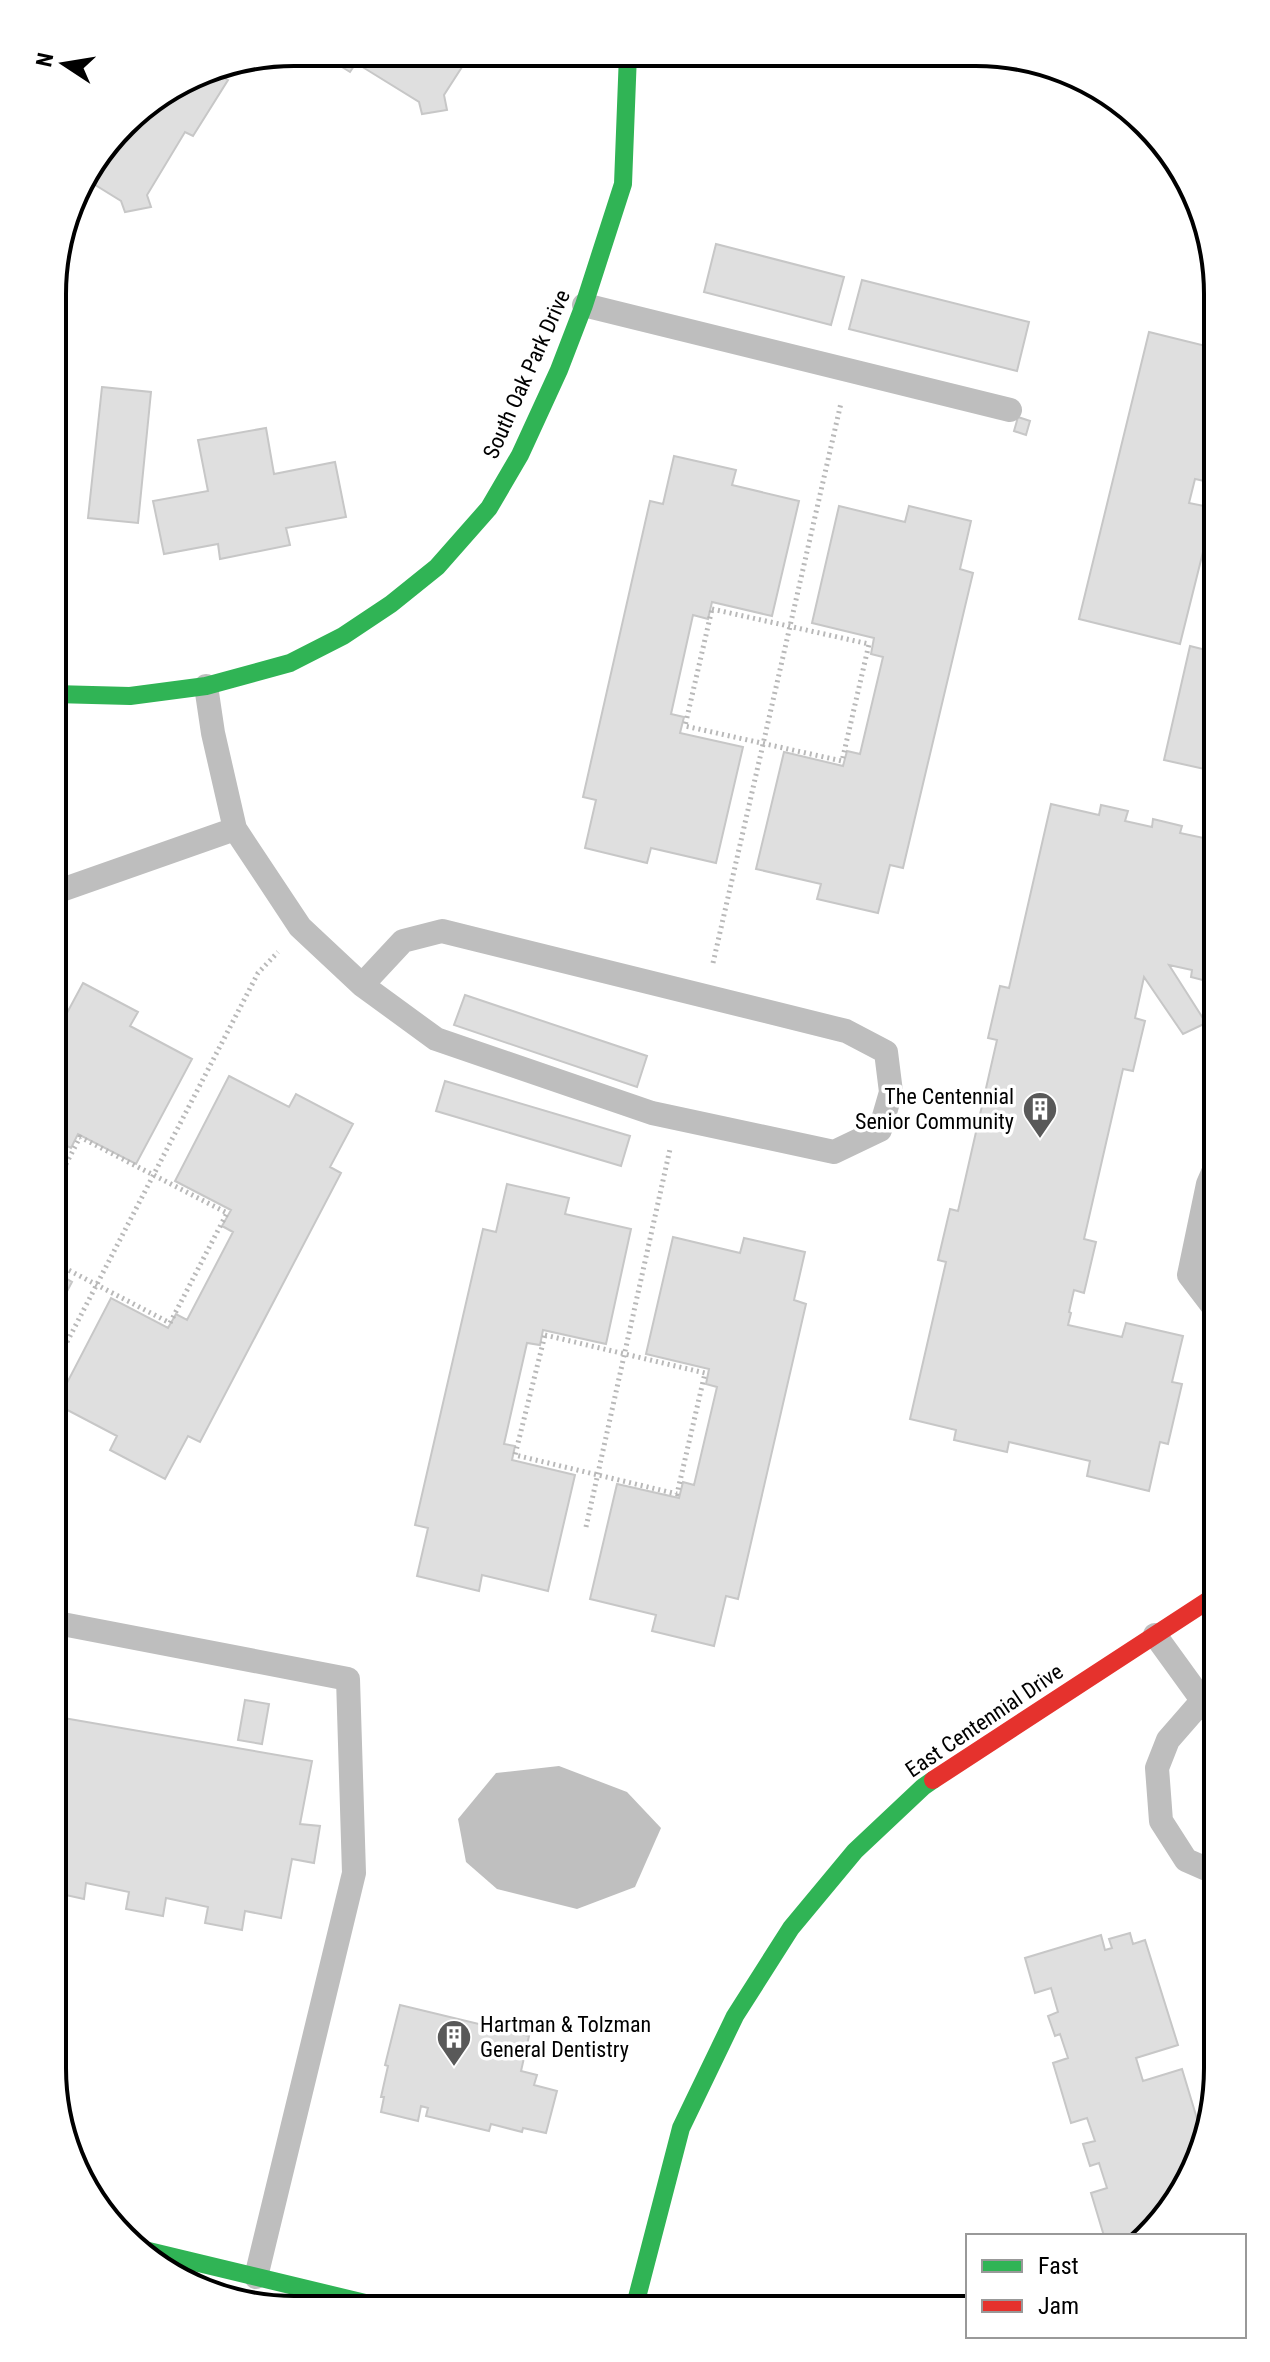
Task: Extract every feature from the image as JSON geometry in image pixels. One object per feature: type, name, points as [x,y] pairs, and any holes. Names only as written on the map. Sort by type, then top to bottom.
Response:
[{"type":"street","name":"South Oak Park Drive","points":[[66,694],[130,696],[206,686],[290,663],[343,636],[391,604],[437,567],[489,508],[520,455],[559,370],[584,305],[623,184],[628,66]]},
{"type":"street","name":"East Centennial Drive","points":[[637,2296],[681,2128],[735,2016],[791,1928],[855,1851],[923,1787],[1204,1603]]},
{"type":"street","points":[[162,2254],[326,2296]]},
{"type":"lane","points":[[584,305],[1010,410]]},
{"type":"lane","points":[[206,686],[213,733],[235,829],[300,927],[362,985],[436,1039],[652,1113],[834,1152],[880,1130],[891,1092],[886,1052],[846,1031],[442,931],[403,941],[362,985]]},
{"type":"lane","points":[[66,888],[235,829]]},
{"type":"lane","points":[[1204,1203],[1189,1275],[1204,1295]]},
{"type":"lane","points":[[66,1625],[348,1679],[354,1873],[256,2277]]},
{"type":"lane","points":[[1155,1635],[1204,1704]]},
{"type":"lane","points":[[1202,1701],[1168,1740],[1157,1768],[1161,1821],[1186,1860],[1204,1868]]},
{"type":"path","points":[[706,995],[849,370]]},
{"type":"path","points":[[712,609],[869,644],[842,761],[763,743],[685,726],[712,609]]},
{"type":"path","points":[[67,1342],[258,973]]},
{"type":"path","points":[[586,1527],[677,1118]]},
{"type":"path","points":[[66,1164],[80,1137],[227,1213],[170,1323],[66,1268]]},
{"type":"path","points":[[545,1335],[705,1373],[677,1494],[598,1475],[515,1455],[545,1335]]},
{"type":"shaded area","points":[[559,1766],[627,1792],[661,1828],[635,1887],[577,1909],[497,1889],[466,1862],[458,1819],[496,1773]]},
{"type":"building","points":[[340,66],[354,66],[350,72]]},
{"type":"building","points":[[361,66],[463,66],[444,95],[447,110],[422,114],[419,102]]},
{"type":"building","points":[[224,78],[228,80],[193,136],[185,132],[147,195],[151,207],[125,212],[121,201],[94,184],[122,144],[144,122],[180,96],[207,83]]},
{"type":"building","points":[[716,244],[844,277],[831,325],[704,292]]},
{"type":"building","points":[[862,280],[1029,322],[1017,371],[849,329]]},
{"type":"building","points":[[1149,332],[1204,346],[1204,481],[1195,479],[1189,503],[1204,506],[1204,548],[1180,644],[1079,619]]},
{"type":"building","points":[[102,387],[151,392],[138,523],[88,518]]},
{"type":"building","points":[[1018,417],[1030,421],[1026,435],[1014,431]]},
{"type":"building","points":[[266,428],[274,474],[335,462],[346,517],[286,528],[290,545],[220,559],[218,544],[164,554],[153,501],[208,491],[198,440]]},
{"type":"building","points":[[674,456],[736,470],[732,485],[799,501],[772,616],[712,602],[708,619],[693,615],[671,714],[684,717],[680,733],[743,747],[716,863],[651,848],[647,863],[585,848],[596,800],[583,797],[650,501],[663,504]]},
{"type":"building","points":[[839,506],[905,522],[909,506],[971,521],[960,569],[973,573],[903,868],[890,865],[878,913],[817,899],[821,884],[756,869],[784,752],[843,766],[847,751],[860,754],[883,657],[871,654],[874,638],[812,623]]},
{"type":"building","points":[[1190,646],[1204,650],[1204,769],[1164,760]]},
{"type":"building","name":"The Centennial Senior Community","points":[[1051,804],[1099,815],[1101,805],[1128,811],[1125,821],[1152,827],[1153,819],[1182,826],[1180,833],[1204,838],[1204,980],[1191,977],[1192,970],[1169,965],[1204,1024],[1183,1034],[1144,977],[1135,1018],[1145,1021],[1133,1071],[1123,1069],[1084,1239],[1096,1242],[1084,1293],[1074,1290],[1069,1312],[1068,1325],[1122,1337],[1126,1323],[1183,1336],[1172,1382],[1182,1384],[1168,1444],[1160,1442],[1149,1491],[1087,1476],[1090,1461],[1009,1442],[1007,1452],[954,1440],[956,1430],[910,1419],[946,1262],[938,1260],[950,1209],[958,1211],[997,1040],[988,1038],[1000,986],[1009,988]]},
{"type":"building","points":[[83,983],[138,1012],[130,1026],[192,1059],[136,1164],[78,1134],[71,1148],[66,1146],[66,1015]]},
{"type":"building","points":[[465,995],[647,1056],[637,1087],[454,1025]]},
{"type":"building","points":[[229,1076],[289,1107],[296,1094],[353,1124],[330,1167],[341,1173],[200,1442],[188,1436],[165,1479],[110,1450],[117,1436],[66,1409],[66,1385],[111,1298],[168,1328],[176,1314],[187,1320],[233,1232],[222,1226],[231,1210],[175,1181]]},
{"type":"building","points":[[445,1081],[630,1136],[621,1166],[436,1111]]},
{"type":"building","points":[[507,1184],[569,1198],[565,1214],[631,1229],[606,1344],[543,1330],[540,1345],[527,1343],[504,1444],[515,1446],[512,1460],[575,1475],[548,1591],[482,1575],[479,1591],[417,1576],[428,1528],[415,1525],[483,1229],[496,1232]]},
{"type":"building","points":[[673,1237],[740,1253],[744,1238],[805,1252],[794,1300],[806,1304],[738,1599],[726,1596],[714,1646],[652,1631],[656,1615],[590,1599],[617,1484],[679,1498],[683,1482],[694,1485],[717,1387],[706,1384],[709,1369],[646,1354]]},
{"type":"building","points":[[66,1279],[72,1282],[66,1293]]},
{"type":"building","points":[[245,1700],[269,1704],[262,1744],[238,1740]]},
{"type":"building","points":[[66,1718],[312,1761],[300,1824],[320,1826],[314,1863],[292,1859],[281,1918],[245,1911],[242,1930],[205,1923],[208,1907],[166,1898],[163,1916],[126,1909],[129,1892],[86,1883],[84,1899],[66,1895]]},
{"type":"building","points":[[1130,1933],[1133,1944],[1145,1940],[1178,2045],[1136,2058],[1143,2081],[1182,2069],[1198,2121],[1174,2182],[1157,2207],[1132,2234],[1103,2234],[1091,2193],[1107,2188],[1099,2163],[1090,2166],[1083,2144],[1095,2141],[1087,2118],[1071,2123],[1053,2063],[1068,2058],[1060,2034],[1055,2036],[1048,2016],[1058,2012],[1051,1988],[1035,1993],[1025,1958],[1101,1935],[1105,1950],[1112,1948],[1109,1939]]},
{"type":"building","name":"Hartman & Tolzman General Dentistry","points":[[400,2005],[529,2036],[521,2071],[537,2075],[534,2085],[557,2091],[546,2133],[523,2128],[522,2132],[491,2124],[489,2131],[426,2116],[428,2108],[421,2106],[418,2121],[381,2112],[388,2066],[385,2065]]},
{"type":"traffic: fast","points":[[66,694],[130,696],[206,686],[290,663],[343,636],[391,604],[437,567],[489,508],[520,455],[559,370],[584,305],[623,184],[628,66]]},
{"type":"traffic: fast","points":[[637,2296],[681,2128],[735,2016],[791,1928],[855,1851],[933,1780]]},
{"type":"traffic: fast","points":[[162,2254],[336,2296]]},
{"type":"traffic: jam","points":[[933,1780],[1204,1603]]},
{"type":"place","name":"The Centennial Senior Community","points":[[1040,1140]]},
{"type":"place","name":"Hartman & Tolzman General Dentistry","points":[[454,2068]]}]
